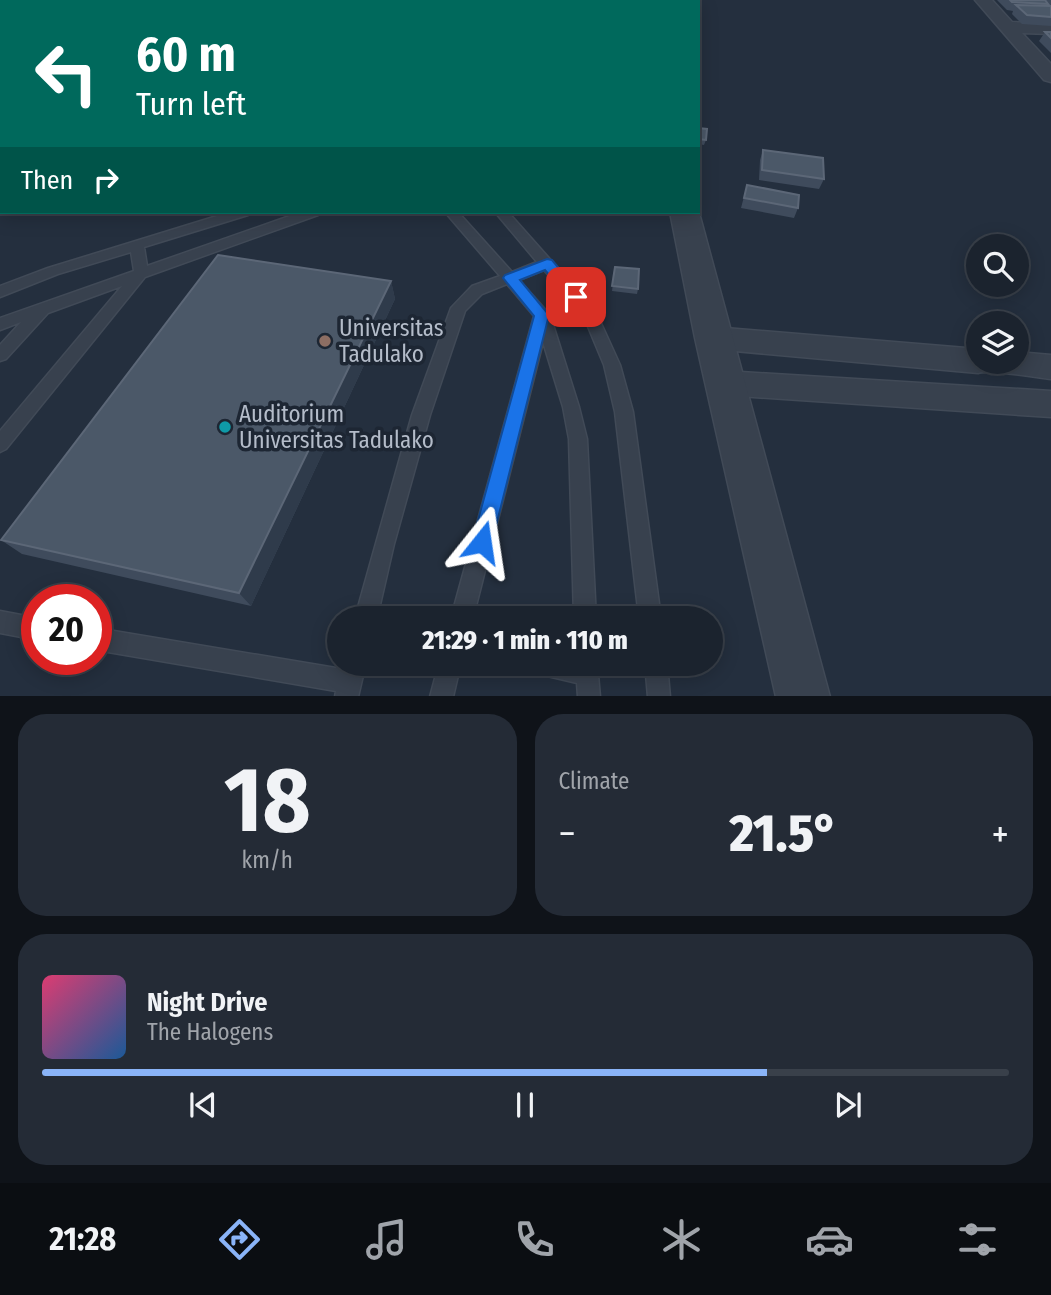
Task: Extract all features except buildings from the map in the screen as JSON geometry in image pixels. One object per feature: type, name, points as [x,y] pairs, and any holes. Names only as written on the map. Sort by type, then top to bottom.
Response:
[{"type":"street","points":[[983,0],[1049,72]]},
{"type":"street","points":[[1007,27],[1051,29]]},
{"type":"street","points":[[685,214],[713,338],[803,696]]},
{"type":"street","points":[[713,338],[966,359]]},
{"type":"street","points":[[1029,365],[1051,367]]},
{"type":"street","points":[[725,383],[1051,404]]},
{"type":"lane","points":[[0,292],[53,271],[237,214]]},
{"type":"lane","points":[[0,324],[307,214]]},
{"type":"lane","points":[[453,214],[542,315],[571,407],[578,439],[585,606]]},
{"type":"lane","points":[[504,214],[590,314],[612,365],[624,412],[648,606]]},
{"type":"lane","points":[[0,444],[141,273],[137,246]]},
{"type":"lane","points":[[369,606],[417,426],[453,318],[466,299],[477,290],[547,264]]},
{"type":"lane","points":[[0,355],[43,309]]},
{"type":"lane","points":[[465,606],[542,315]]},
{"type":"lane","points":[[0,622],[21,626]]},
{"type":"lane","points":[[112,642],[351,681]]},
{"type":"lane","points":[[441,696],[446,676]]},
{"type":"lane","points":[[657,676],[659,696]]},
{"type":"place","name":"Universitas Tadulako","points":[[325,341]]},
{"type":"place","name":"Auditorium Universitas Tadulako","points":[[225,427]]},
{"type":"route","points":[[482,542],[542,315],[510,278],[547,264],[576,297]]}]
